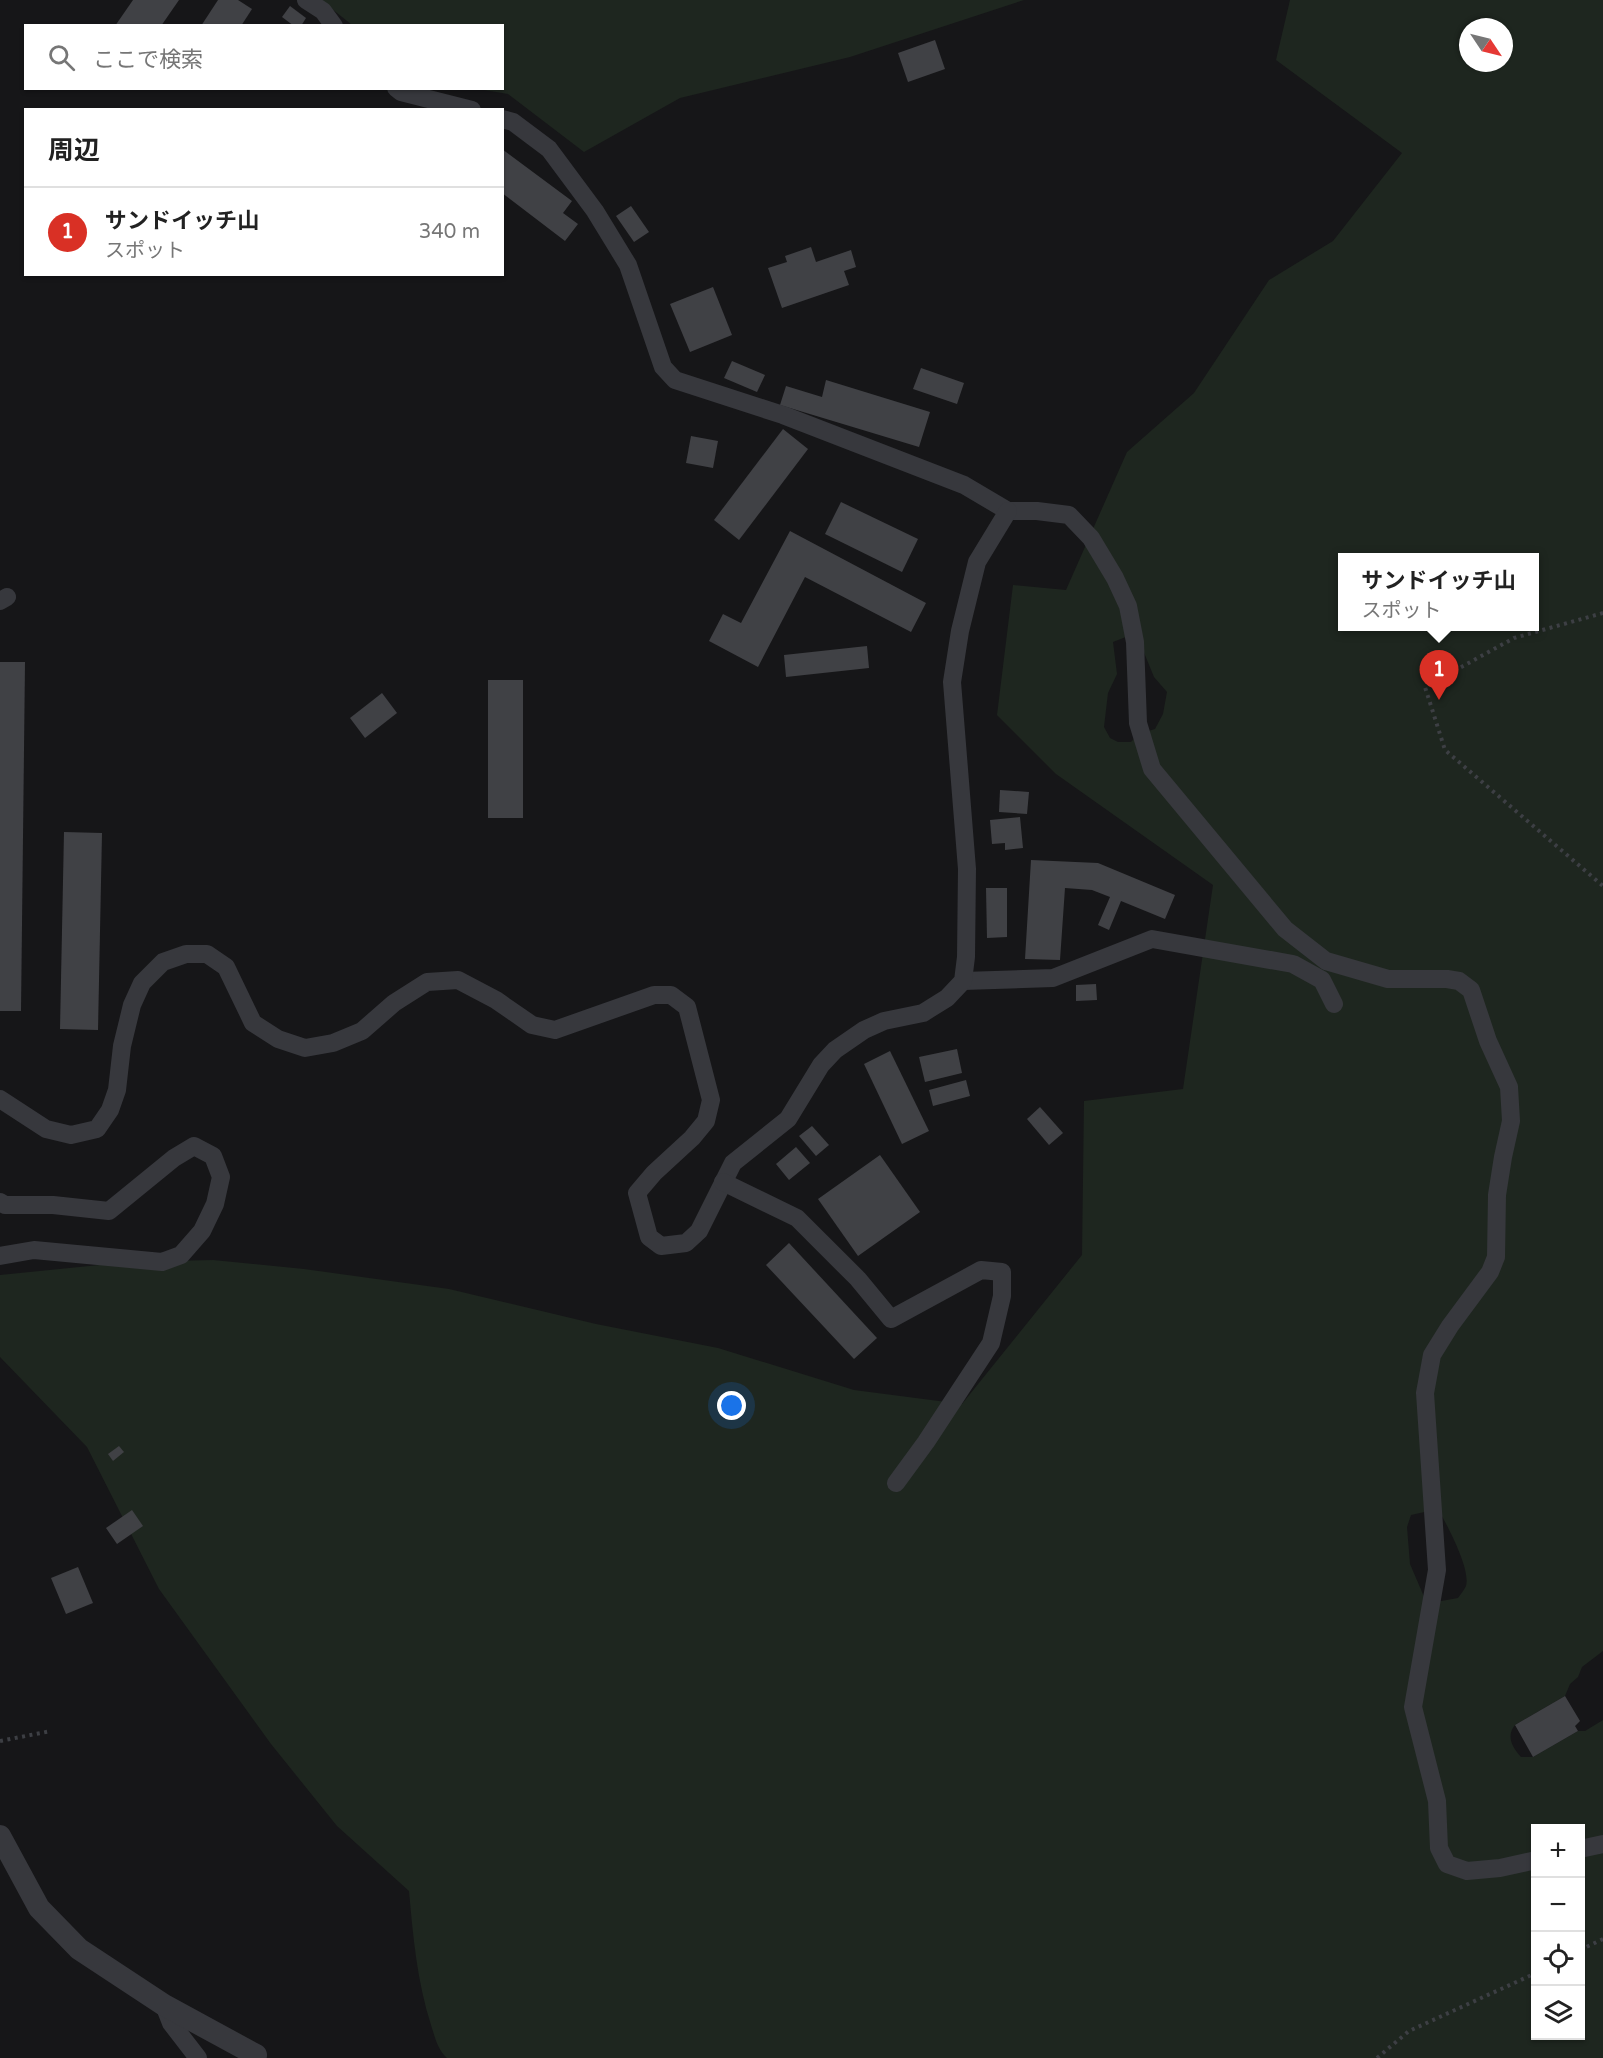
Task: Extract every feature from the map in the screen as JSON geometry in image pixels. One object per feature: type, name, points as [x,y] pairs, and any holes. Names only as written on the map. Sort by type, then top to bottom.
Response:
[{"type":"street","points":[[306,0],[323,11],[333,24]]},
{"type":"street","points":[[398,90],[464,108]]},
{"type":"street","points":[[504,120],[513,122],[549,149],[595,211],[628,265],[663,366],[675,380],[783,415],[954,480],[1008,511],[1037,511],[1069,515],[1091,538],[1115,578],[1128,606],[1135,642],[1138,723],[1152,769],[1285,929],[1326,961],[1388,979],[1459,981],[1470,990],[1488,1041],[1509,1087],[1511,1121],[1497,1195],[1496,1257],[1490,1272],[1450,1326],[1432,1355],[1425,1393],[1437,1570],[1413,1707],[1437,1801],[1439,1848],[1447,1864],[1467,1871],[1500,1868],[1531,1861]]},
{"type":"street","points":[[0,1099],[46,1129],[71,1135],[97,1129],[110,1110],[117,1090],[132,1005],[142,983],[164,962],[186,954],[207,954],[226,967],[253,1023],[278,1039],[305,1048],[333,1043],[362,1031],[394,1003],[427,982],[458,980],[496,1000],[532,1025],[555,1030],[654,995],[671,995],[687,1006],[711,1100],[706,1121],[637,1193],[649,1237],[661,1246],[686,1243],[699,1231],[733,1163],[788,1119],[821,1065],[835,1050],[864,1030],[884,1021],[922,1012],[947,998],[963,981],[966,957],[968,868],[952,682],[960,631],[977,562],[1008,511]]},
{"type":"street","points":[[963,981],[1053,978],[1152,939],[1293,964],[1322,980],[1334,1004]]},
{"type":"street","points":[[0,1202],[5,1205],[53,1205],[109,1211],[174,1158],[194,1146],[213,1156],[221,1177],[215,1204],[202,1231],[181,1256],[162,1262],[34,1250],[0,1256]]},
{"type":"street","points":[[723,1182],[797,1218],[858,1279],[891,1319],[981,1270],[1002,1272],[1002,1296],[991,1343],[926,1442],[896,1483]]},
{"type":"street","points":[[0,1836],[39,1908],[79,1949],[164,2005],[256,2055]]},
{"type":"street","points":[[1585,1848],[1603,1844]]},
{"type":"street","points":[[164,2005],[171,2023],[198,2058]]},
{"type":"path","points":[[1539,631],[1603,613]]},
{"type":"path","points":[[1539,631],[1514,638],[1425,687],[1445,750],[1603,885]]},
{"type":"path","points":[[0,1741],[51,1731]]},
{"type":"path","points":[[1585,1948],[1603,1939]]},
{"type":"path","points":[[1377,2058],[1409,2031],[1531,1975]]},
{"type":"shaded area","points":[[321,0],[1024,0],[850,57],[680,98],[584,152],[508,94],[484,90],[504,90],[504,24],[351,24]]},
{"type":"shaded area","points":[[1290,0],[1603,0],[1603,1651],[1582,1667],[1565,1696],[1515,1725],[1511,1737],[1521,1757],[1533,1757],[1578,1731],[1585,1731],[1603,1720],[1603,2058],[447,2058],[437,2043],[422,1992],[409,1891],[337,1826],[271,1744],[159,1589],[87,1447],[0,1357],[0,1275],[129,1262],[213,1260],[304,1269],[449,1289],[596,1324],[718,1348],[854,1390],[962,1404],[1082,1255],[1084,1101],[1183,1089],[1213,885],[1056,774],[997,715],[1013,585],[1066,590],[1127,452],[1194,393],[1269,280],[1333,241],[1402,153],[1276,60]],"holes":[[[1136,633],[1154,677],[1167,692],[1163,714],[1155,729],[1139,734],[1131,742],[1118,742],[1110,738],[1104,727],[1108,693],[1117,674],[1113,642]],[[1438,1509],[1462,1558],[1467,1578],[1466,1586],[1458,1598],[1436,1602],[1425,1599],[1410,1564],[1407,1527],[1411,1515]]]},
{"type":"building","points":[[133,0],[179,0],[162,24],[116,24]]},
{"type":"building","points":[[218,0],[238,0],[252,9],[242,24],[202,24]]},
{"type":"building","points":[[290,6],[306,18],[302,24],[291,24],[282,17]]},
{"type":"building","points":[[935,40],[945,69],[908,82],[898,53]]},
{"type":"building","points":[[504,150],[572,201],[563,213],[578,224],[565,241],[504,195]]},
{"type":"building","points":[[631,206],[649,232],[634,242],[616,216]]},
{"type":"building","points":[[811,247],[816,262],[851,250],[856,267],[844,271],[849,285],[782,308],[768,268],[787,262],[785,256]]},
{"type":"building","points":[[713,287],[732,335],[690,352],[670,304]]},
{"type":"building","points":[[732,361],[765,375],[757,392],[724,378]]},
{"type":"building","points":[[921,368],[964,383],[957,404],[913,389]]},
{"type":"building","points":[[826,380],[930,412],[919,447],[780,405],[786,386],[822,397]]},
{"type":"building","points":[[783,429],[808,449],[739,540],[714,520]]},
{"type":"building","points":[[691,436],[718,441],[713,468],[686,463]]},
{"type":"building","points":[[841,502],[918,539],[902,572],[825,534]]},
{"type":"building","points":[[790,531],[926,603],[911,632],[805,577],[758,667],[709,641],[723,614],[741,623]]},
{"type":"building","points":[[867,646],[869,668],[786,677],[784,655]]},
{"type":"building","points":[[0,662],[25,662],[21,1011],[0,1011]]},
{"type":"building","points":[[488,680],[523,680],[523,818],[488,818]]},
{"type":"building","points":[[382,693],[397,713],[365,738],[350,718]]},
{"type":"building","points":[[1000,790],[1029,792],[1027,814],[999,812]]},
{"type":"building","points":[[1020,817],[1023,848],[1005,850],[1005,843],[992,844],[990,820]]},
{"type":"building","points":[[64,832],[102,833],[98,1030],[60,1029]]},
{"type":"building","points":[[1031,860],[1098,863],[1175,895],[1165,919],[1121,901],[1109,930],[1098,925],[1110,897],[1092,890],[1065,888],[1060,960],[1025,959]]},
{"type":"building","points":[[986,888],[1007,888],[1007,937],[987,938]]},
{"type":"building","points":[[1096,984],[1097,1000],[1076,1001],[1076,985]]},
{"type":"building","points":[[957,1049],[962,1073],[925,1082],[919,1057]]},
{"type":"building","points":[[890,1051],[929,1131],[902,1144],[864,1064]]},
{"type":"building","points":[[966,1080],[970,1096],[933,1106],[929,1090]]},
{"type":"building","points":[[1040,1107],[1063,1133],[1049,1145],[1027,1119]]},
{"type":"building","points":[[812,1126],[829,1145],[816,1156],[799,1136]]},
{"type":"building","points":[[796,1147],[810,1163],[789,1180],[776,1164]]},
{"type":"building","points":[[880,1155],[920,1212],[858,1256],[818,1199]]},
{"type":"building","points":[[789,1243],[877,1338],[854,1359],[766,1265]]},
{"type":"building","points":[[119,1446],[124,1452],[113,1461],[108,1454]]},
{"type":"building","points":[[132,1510],[143,1526],[117,1544],[106,1528]]},
{"type":"building","points":[[78,1567],[93,1603],[66,1614],[51,1578]]},
{"type":"building","points":[[1565,1696],[1580,1721],[1575,1726],[1578,1731],[1533,1757],[1515,1725]]},
{"type":"place","name":"サンドイッチ山","points":[[1439,700]]}]
